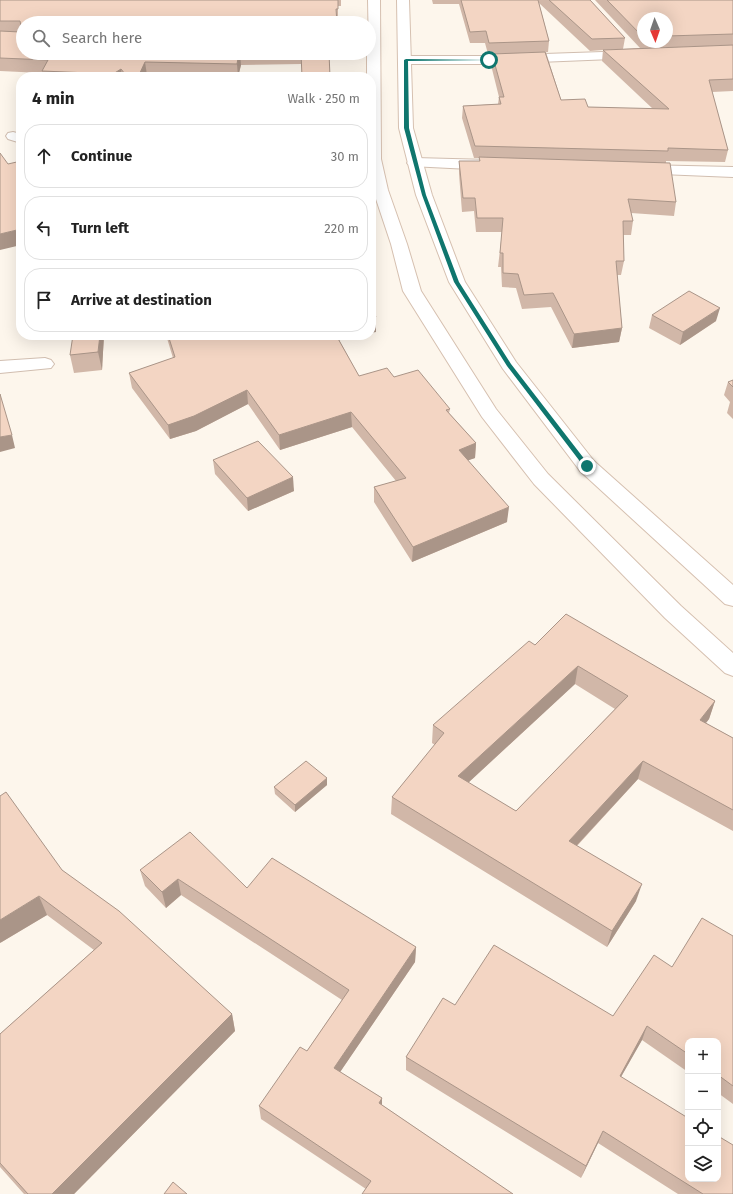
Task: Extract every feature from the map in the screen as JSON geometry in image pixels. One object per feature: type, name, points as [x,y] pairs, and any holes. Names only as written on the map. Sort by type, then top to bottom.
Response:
[{"type":"main road","points":[[373,16],[374,0]]},
{"type":"main road","points":[[403,0],[406,60],[406,128],[424,195],[456,282],[509,365],[587,466],[733,598]]},
{"type":"main road","points":[[406,60],[489,60],[641,55],[627,44]]},
{"type":"main road","points":[[371,60],[371,72]]},
{"type":"main road","points":[[415,163],[503,165]]},
{"type":"main road","points":[[630,169],[733,172]]},
{"type":"main road","points":[[376,174],[399,244],[412,291],[489,413],[541,479],[673,612],[733,668]]},
{"type":"main road","points":[[0,368],[45,364]]},
{"type":"building","points":[[0,0],[338,0],[336,16],[16,16],[16,21],[0,21]]},
{"type":"building","points":[[461,0],[538,0],[549,41],[489,43],[486,31],[470,32]]},
{"type":"building","points":[[549,0],[590,0],[625,38],[592,39]]},
{"type":"building","points":[[607,0],[733,0],[733,34],[673,36],[673,12],[637,12],[637,31]]},
{"type":"building","points":[[0,31],[16,32],[16,59],[0,58]]},
{"type":"building","points":[[733,45],[733,79],[709,80],[728,150],[668,148],[668,151],[475,146],[463,106],[501,104],[499,97],[504,97],[492,54],[545,52],[561,100],[585,99],[588,107],[669,109],[603,50]]},
{"type":"building","points":[[48,60],[238,60],[237,64],[145,62],[140,72],[123,72],[121,69],[116,72],[42,71]]},
{"type":"building","points":[[301,60],[329,60],[330,72],[302,72]]},
{"type":"building","points":[[0,153],[8,164],[16,162],[16,230],[0,234]]},
{"type":"building","points":[[479,157],[670,163],[676,202],[628,199],[633,221],[623,221],[624,261],[616,261],[622,328],[574,334],[553,293],[524,295],[518,274],[503,273],[503,253],[500,253],[503,218],[477,218],[475,198],[463,198],[459,161],[480,161]]},
{"type":"building","points":[[689,291],[720,308],[683,332],[652,315]]},
{"type":"building","points":[[72,340],[99,340],[98,352],[70,355]]},
{"type":"building","points":[[170,340],[339,340],[359,376],[387,368],[394,377],[418,370],[450,409],[446,410],[476,443],[459,450],[509,507],[413,547],[374,487],[406,478],[351,412],[279,435],[247,390],[194,416],[168,425],[129,373],[175,357]]},
{"type":"building","points":[[733,380],[733,387],[728,382]]},
{"type":"building","points":[[0,394],[12,435],[0,437]]},
{"type":"building","points":[[258,441],[293,477],[247,498],[213,460]]},
{"type":"building","points":[[566,614],[715,701],[700,720],[733,738],[733,810],[643,761],[569,841],[642,884],[612,931],[392,797],[444,733],[433,725],[529,641],[535,645]],"holes":[[[578,666],[628,696],[516,811],[458,776]]]},
{"type":"building","points":[[306,761],[327,778],[295,805],[274,787]]},
{"type":"building","points":[[6,792],[62,870],[119,911],[232,1014],[52,1194],[28,1194],[0,1163],[0,1034],[102,943],[39,896],[0,920],[0,796]]},
{"type":"building","points":[[190,832],[247,888],[272,858],[416,947],[334,1068],[382,1098],[379,1103],[513,1194],[362,1194],[371,1181],[259,1106],[300,1047],[307,1051],[349,990],[178,879],[162,892],[140,870]]},
{"type":"building","points":[[702,918],[733,936],[733,1086],[721,1077],[721,1038],[685,1038],[685,1052],[647,1026],[620,1076],[685,1116],[685,1182],[721,1182],[721,1138],[733,1145],[733,1194],[703,1194],[603,1131],[586,1166],[406,1057],[443,998],[455,1005],[494,945],[613,1016],[654,955],[672,967]]},
{"type":"building","points":[[173,1182],[187,1194],[164,1194]]},
{"type":"route","points":[[489,60],[406,60],[406,128],[424,195],[456,282],[509,365],[587,466]]}]
